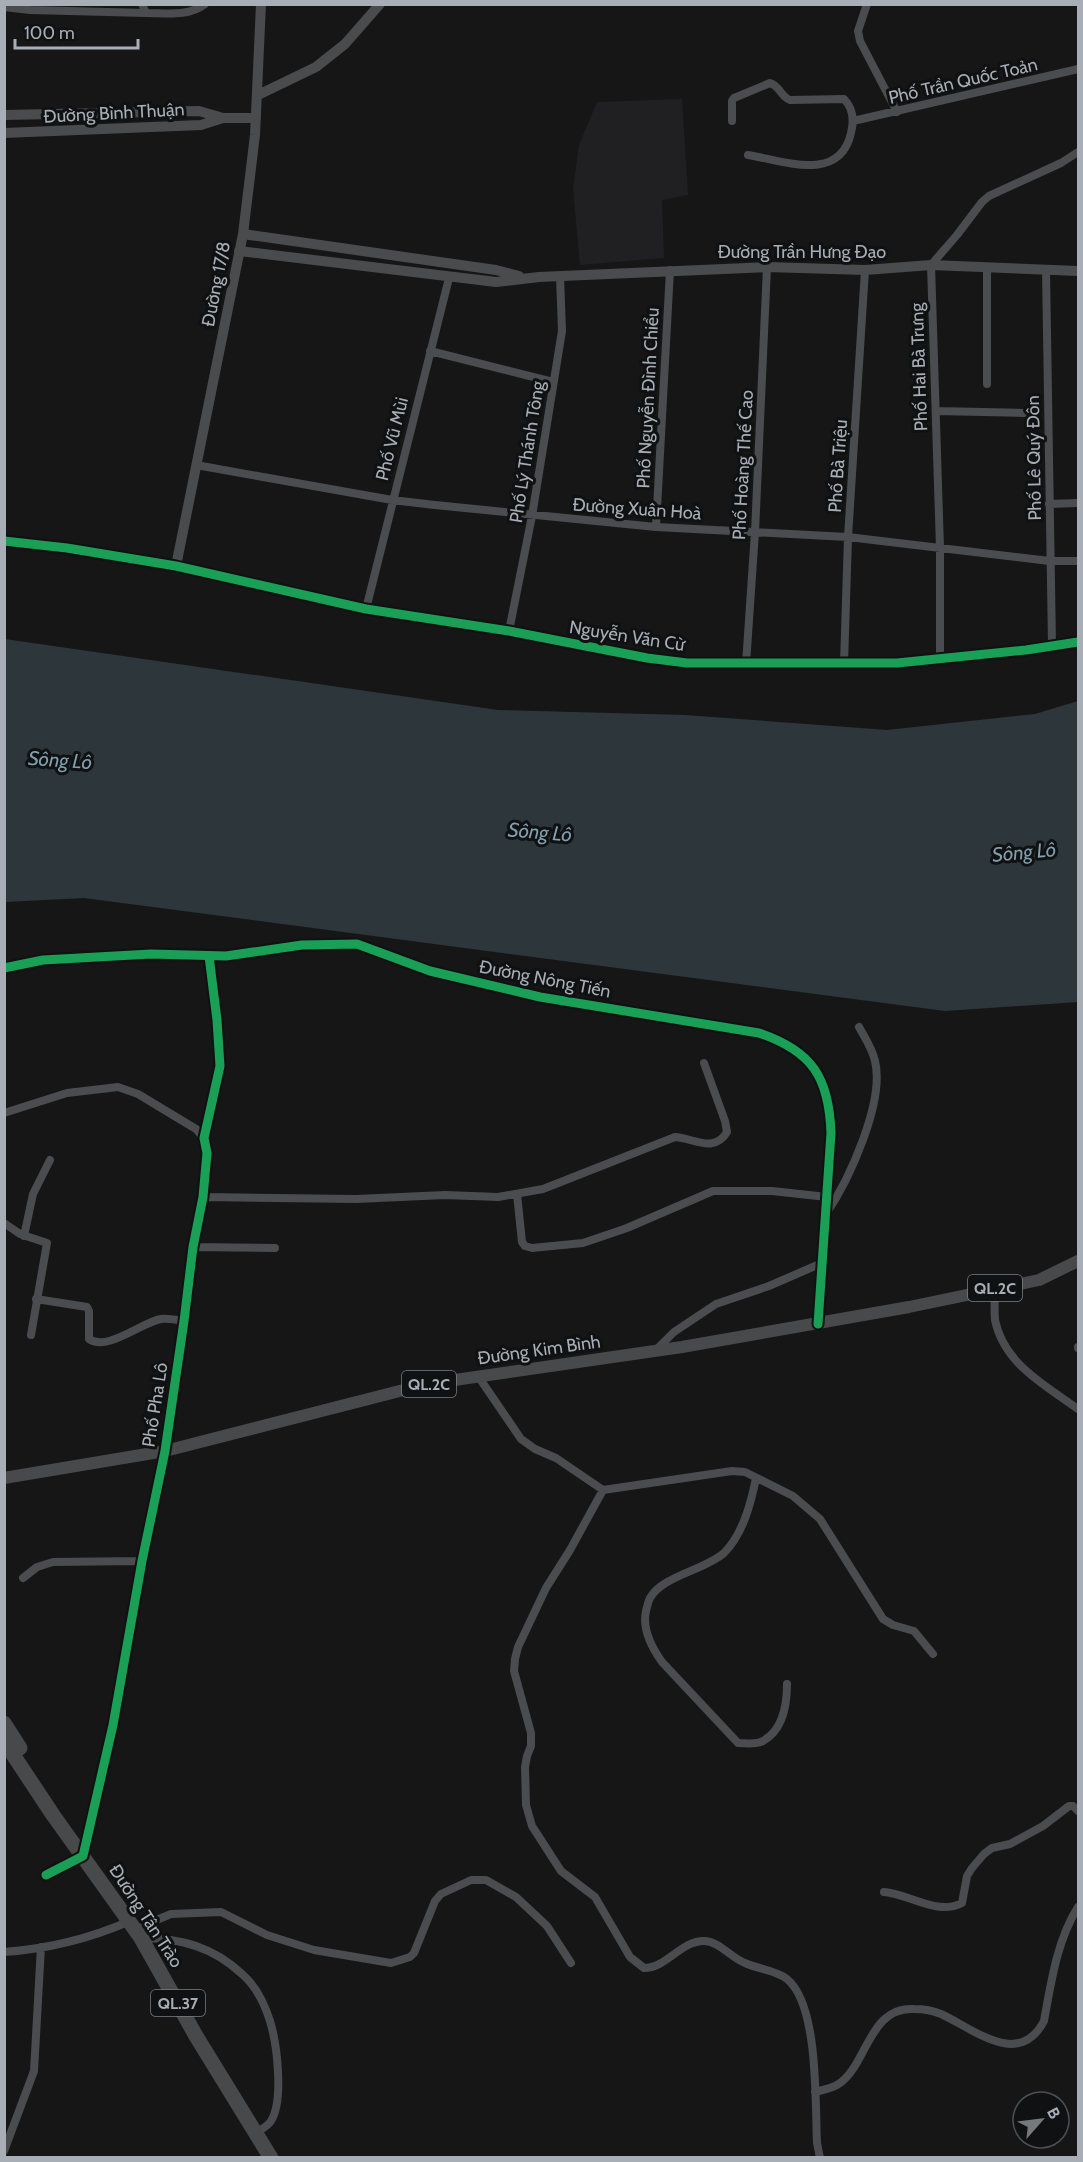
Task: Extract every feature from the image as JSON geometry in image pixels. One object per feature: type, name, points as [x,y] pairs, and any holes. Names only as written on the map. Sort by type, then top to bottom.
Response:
[{"type":"highway","name":"Đường Tân Trào","points":[[4,1723],[66,1820],[81,1854]]},
{"type":"highway","name":"Đường Tân Trào","points":[[4,1741],[135,1929],[268,2156]]},
{"type":"main road","name":"Đường Kim Bình","points":[[4,1478],[165,1451],[416,1387],[682,1347],[909,1307],[1039,1280],[1078,1261]]},
{"type":"street","points":[[142,4],[146,13]]},
{"type":"street","points":[[4,7],[185,13],[198,10],[205,4]]},
{"type":"street","name":"Đường 17/8","points":[[176,566],[243,234],[258,95],[261,4]]},
{"type":"street","points":[[258,95],[316,67],[345,44],[380,4]]},
{"type":"street","points":[[867,4],[858,31],[860,41],[897,112]]},
{"type":"street","name":"Phố Trần Quốc Toản","points":[[854,121],[1078,69]]},
{"type":"street","points":[[732,121],[734,98],[770,83],[776,85],[785,98],[790,100],[844,99],[849,104],[854,121],[849,143],[843,153],[834,160],[823,165],[806,165],[748,155]]},
{"type":"street","name":"Đường Bình Thuận","points":[[4,115],[199,111],[223,118],[256,118]]},
{"type":"street","name":"Đường Bình Thuận","points":[[4,133],[201,125],[223,118]]},
{"type":"street","points":[[931,266],[989,196],[1061,164],[1078,152]]},
{"type":"street","name":"Đường Trần Hưng Đạo","points":[[243,234],[496,270],[525,278]]},
{"type":"street","name":"Đường Trần Hưng Đạo","points":[[239,251],[496,282],[560,276],[767,267],[865,270],[931,266],[1078,270]]},
{"type":"street","name":"Phố Hai Bà Trưng","points":[[931,266],[940,548],[940,659]]},
{"type":"street","name":"Phố Hoàng Thế Cao","points":[[746,664],[755,532],[767,267]]},
{"type":"street","points":[[987,268],[987,384]]},
{"type":"street","name":"Phố Nguyễn Đình Chiểu","points":[[656,526],[670,270]]},
{"type":"street","name":"Phố Bà Triệu","points":[[844,664],[848,537],[865,270]]},
{"type":"street","name":"Phố Lê Quý Đôn","points":[[1046,270],[1052,645]]},
{"type":"street","name":"Phố Lý Thánh Tông","points":[[509,632],[532,516],[562,332],[560,276]]},
{"type":"street","name":"Phố Vũ Mùi","points":[[366,609],[449,278]]},
{"type":"street","points":[[430,351],[553,382]]},
{"type":"street","points":[[936,411],[1024,413]]},
{"type":"street","name":"Đường Xuân Hoà","points":[[196,465],[392,500],[532,516],[848,537],[1050,561],[1078,561]]},
{"type":"street","points":[[1050,504],[1078,503]]},
{"type":"street","name":"Nguyễn Văn Cừ","points":[[4,541],[67,548],[176,566],[366,609],[687,663],[897,663],[1078,642]]},
{"type":"street","name":"Đường Nông Tiến","points":[[4,968],[43,960],[151,954],[226,956],[302,945],[357,944],[430,971],[540,998],[759,1033],[780,1040],[801,1053],[815,1069],[825,1089],[831,1111],[818,1324]]},
{"type":"street","name":"Phố Pha Lô","points":[[81,1854],[113,1725],[142,1562],[165,1451],[193,1247],[203,1197],[207,1153],[204,1138],[220,1066],[209,956]]},
{"type":"street","points":[[826,1214],[850,1173],[873,1109],[877,1087],[876,1063],[872,1048],[859,1027]]},
{"type":"street","points":[[203,1197],[356,1199],[445,1195],[498,1197],[543,1190],[675,1137],[683,1137],[697,1144],[708,1144],[724,1137],[727,1132],[725,1121],[704,1063]]},
{"type":"street","points":[[4,1113],[67,1093],[118,1087],[138,1094],[196,1129],[204,1138]]},
{"type":"street","points":[[24,1236],[33,1194],[50,1160]]},
{"type":"street","points":[[516,1194],[522,1242],[525,1246],[532,1248],[583,1243],[627,1228],[713,1191],[772,1191],[827,1197]]},
{"type":"street","points":[[4,1224],[24,1236],[47,1243],[31,1335]]},
{"type":"street","points":[[193,1247],[275,1248]]},
{"type":"street","points":[[654,1351],[674,1332],[716,1304],[769,1286],[822,1263]]},
{"type":"street","points":[[995,1288],[995,1320],[1011,1357],[1019,1366],[1078,1409]]},
{"type":"street","points":[[36,1299],[87,1308],[89,1339],[93,1342],[118,1337],[160,1319],[184,1321]]},
{"type":"street","points":[[673,1335],[682,1347]]},
{"type":"street","points":[[478,1376],[521,1439],[535,1449],[556,1458],[603,1490],[732,1471],[745,1472],[793,1496],[820,1519],[883,1619],[893,1625],[914,1631],[933,1654]]},
{"type":"street","points":[[756,1478],[753,1495],[741,1528],[732,1544],[708,1563],[657,1590],[650,1598],[644,1619],[650,1642],[662,1662],[738,1743],[755,1743],[763,1741],[770,1735],[784,1715],[787,1684]]},
{"type":"street","points":[[603,1490],[546,1588],[515,1659],[516,1682],[531,1733],[531,1746],[525,1767],[528,1816],[561,1871],[595,1897],[630,1957],[644,1968],[654,1967],[694,1942],[706,1941],[716,1944],[745,1964],[781,1975],[795,1987],[811,2034],[820,2157]]},
{"type":"street","points":[[23,1578],[37,1567],[53,1562],[142,1562]]},
{"type":"street","points":[[884,1892],[934,1906],[954,1907],[962,1903],[967,1876],[984,1854],[992,1848],[1010,1844],[1043,1826],[1069,1806],[1073,1806],[1078,1811]]},
{"type":"street","points":[[46,1875],[81,1854]]},
{"type":"street","points":[[4,1952],[135,1929],[171,1914],[220,1912],[267,1935],[314,1950],[391,1963],[410,1957],[414,1953],[432,1906],[441,1894],[471,1880],[486,1880],[516,1897],[540,1920],[571,1963]]},
{"type":"street","points":[[815,2092],[838,2084],[846,2077],[874,2030],[893,2013],[903,2010],[914,2009],[939,2013],[987,2038],[1007,2045],[1015,2044],[1031,2036],[1039,2030],[1044,2021],[1061,1942],[1078,1907]]},
{"type":"street","points":[[135,1929],[209,1950],[243,1974],[260,1998],[274,2035],[277,2100],[270,2122],[256,2132]]},
{"type":"street","points":[[4,2151],[34,2071],[40,1947]]},
{"type":"shaded area","points":[[682,99],[688,195],[662,200],[664,258],[580,265],[573,189],[579,145],[597,102]]},
{"type":"water","name":"Sông Lô","points":[[5,639],[498,710],[685,715],[887,730],[1035,714],[1078,701],[1078,1002],[945,1011],[84,898],[5,902]]},
{"type":"cycle path","points":[[4,541],[67,548],[176,566],[366,609],[509,631],[647,658],[687,663],[897,663],[1026,650],[1078,642]]},
{"type":"cycle path","points":[[4,968],[43,960],[151,954],[226,956],[302,945],[357,944],[430,971],[540,997],[759,1033],[777,1040],[805,1058],[814,1069],[821,1081],[830,1113],[831,1133],[818,1324]]},
{"type":"cycle path","points":[[46,1875],[83,1856],[113,1725],[142,1561],[165,1451],[193,1247],[203,1197],[207,1153],[204,1138],[220,1066],[209,956]]}]
